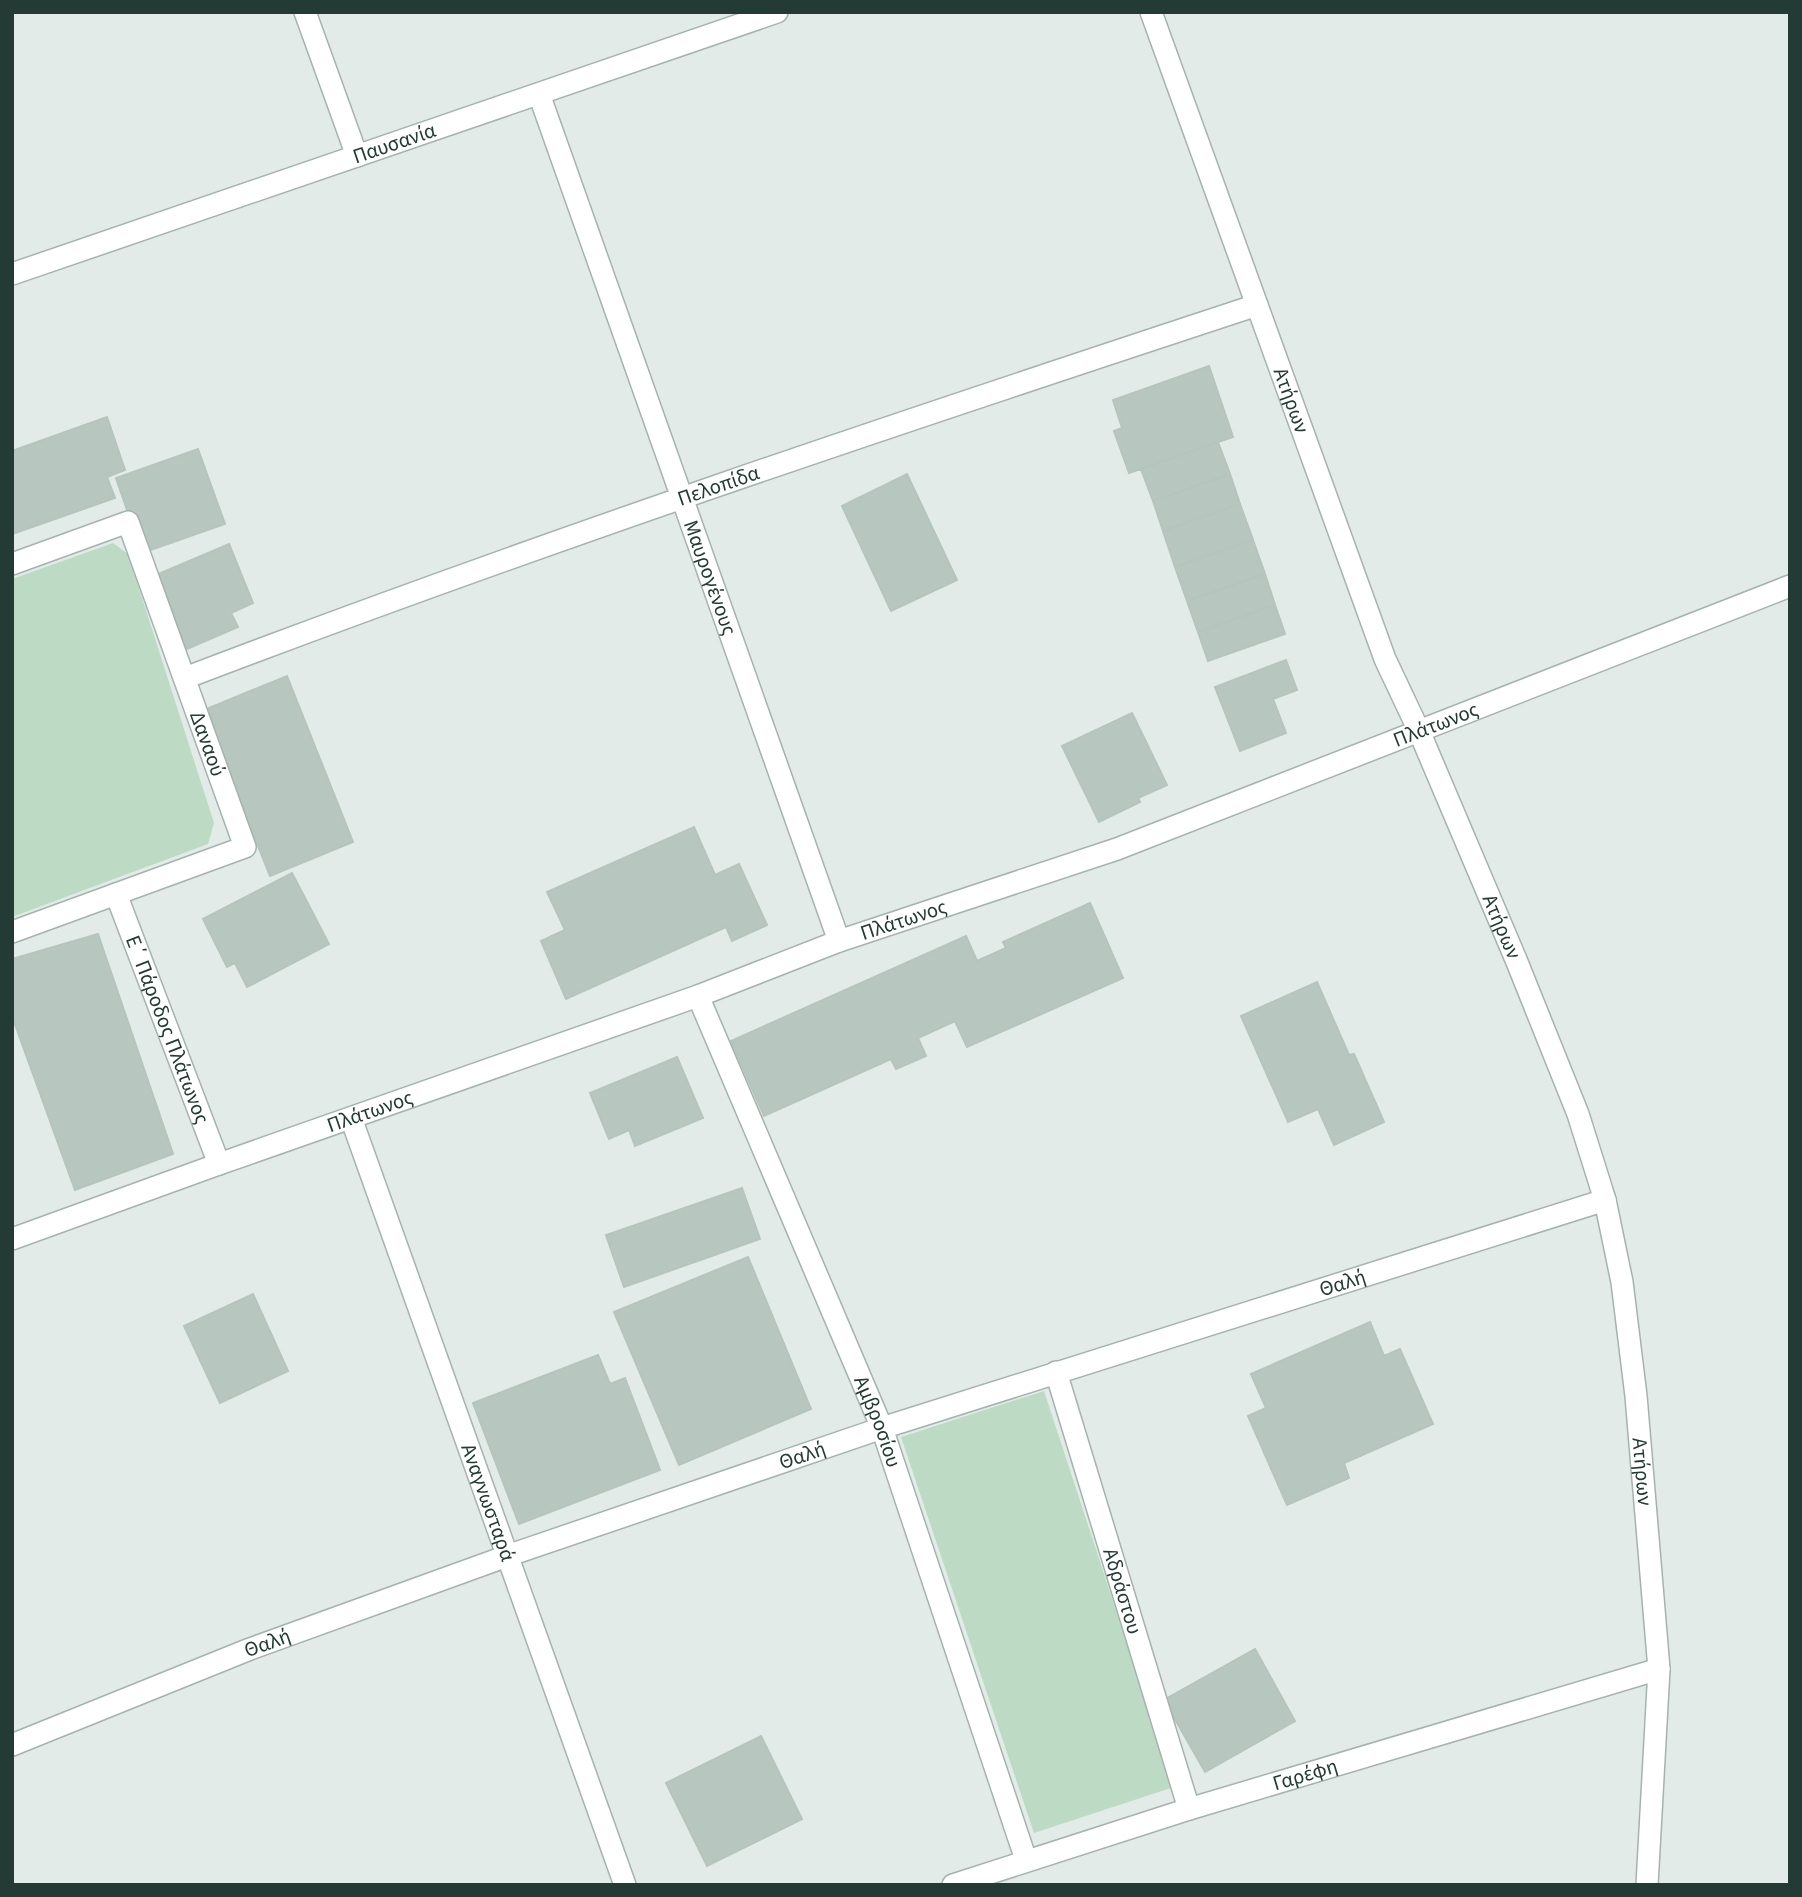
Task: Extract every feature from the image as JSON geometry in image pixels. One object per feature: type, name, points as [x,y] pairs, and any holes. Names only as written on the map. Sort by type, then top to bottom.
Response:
[{"type":"street","points":[[305,12],[357,156]]},
{"type":"street","name":"Παυσανία","points":[[12,274],[777,12]]},
{"type":"street","name":"Ατήρων","points":[[1151,12],[1385,659],[1419,731],[1517,962],[1578,1114],[1605,1200],[1622,1282],[1636,1396],[1659,1669],[1647,1885]]},
{"type":"street","name":"Μαυρογένους","points":[[539,94],[839,941]]},
{"type":"street","name":"Πελοπίδα","points":[[185,678],[391,600],[682,497],[1258,305]]},
{"type":"street","name":"Δαναού","points":[[12,564],[128,522],[245,846],[12,932]]},
{"type":"street","name":"Πλάτωνος","points":[[12,1240],[219,1164],[698,996],[839,941],[1117,849],[1790,586]]},
{"type":"street","name":"Ε΄ Πάροδος Πλάτωνος","points":[[116,894],[219,1164]]},
{"type":"street","name":"Αμβροσίου","points":[[698,996],[882,1427],[1026,1860]]},
{"type":"street","name":"Αναγνωσταρά","points":[[351,1118],[625,1885]]},
{"type":"street","name":"Θαλή","points":[[12,1745],[250,1649],[507,1556],[882,1427],[1605,1200]]},
{"type":"street","name":"Αδράστου","points":[[1056,1372],[1188,1809]]},
{"type":"street","name":"Γαρέφη","points":[[953,1885],[1188,1809],[1659,1669]]},
{"type":"green space","points":[[113,543],[128,554],[214,823],[208,844],[12,917],[12,579]]},
{"type":"green space","points":[[1044,1391],[1174,1787],[1034,1833],[901,1437]]},
{"type":"building","points":[[1209,366],[1233,437],[1129,473],[1114,431],[1122,428],[1113,400]]},
{"type":"building","points":[[107,417],[125,470],[107,477],[115,498],[12,534],[12,451]]},
{"type":"building","points":[[1218,442],[1230,474],[1153,501],[1141,469]]},
{"type":"building","points":[[198,449],[225,524],[142,553],[116,478]]},
{"type":"building","points":[[907,474],[957,580],[891,611],[842,506]]},
{"type":"building","points":[[1230,474],[1240,504],[1163,531],[1153,501]]},
{"type":"building","points":[[1240,504],[1253,540],[1175,567],[1163,531]]},
{"type":"building","points":[[1253,540],[1265,574],[1187,601],[1175,567]]},
{"type":"building","points":[[229,544],[253,603],[231,613],[238,627],[187,649],[156,575]]},
{"type":"building","points":[[1265,574],[1275,605],[1198,632],[1187,601]]},
{"type":"building","points":[[1275,605],[1285,634],[1208,661],[1198,632]]},
{"type":"building","points":[[1286,660],[1297,690],[1273,699],[1286,733],[1240,751],[1215,687]]},
{"type":"building","points":[[287,676],[353,842],[270,876],[204,710]]},
{"type":"building","points":[[1132,713],[1167,785],[1138,798],[1140,802],[1099,822],[1062,746]]},
{"type":"building","points":[[694,827],[715,875],[739,864],[767,925],[732,941],[726,927],[566,999],[541,941],[565,930],[547,892]]},
{"type":"building","points":[[292,873],[329,944],[247,987],[235,963],[227,967],[203,919]]},
{"type":"building","points":[[1090,903],[1123,978],[967,1047],[955,1021],[918,1038],[926,1056],[896,1069],[891,1059],[764,1116],[731,1041],[966,936],[977,961],[1006,948],[1003,942]]},
{"type":"building","points":[[98,934],[173,1154],[75,1190],[12,1016],[12,959]]},
{"type":"building","points":[[1317,982],[1349,1055],[1354,1054],[1384,1122],[1334,1145],[1318,1109],[1288,1122],[1241,1016]]},
{"type":"building","points":[[677,1057],[703,1118],[635,1146],[629,1130],[609,1139],[590,1093]]},
{"type":"building","points":[[742,1188],[760,1239],[624,1287],[606,1235]]},
{"type":"building","points":[[748,1257],[811,1409],[679,1465],[614,1312]]},
{"type":"building","points":[[253,1294],[288,1371],[220,1403],[184,1326]]},
{"type":"building","points":[[1370,1322],[1384,1356],[1400,1349],[1433,1424],[1344,1463],[1349,1478],[1287,1505],[1248,1416],[1266,1408],[1251,1374]]},
{"type":"building","points":[[598,1355],[610,1384],[625,1378],[660,1470],[519,1524],[473,1403]]},
{"type":"building","points":[[1255,1649],[1295,1721],[1205,1772],[1164,1700]]},
{"type":"building","points":[[761,1736],[802,1819],[707,1866],[666,1783]]}]
